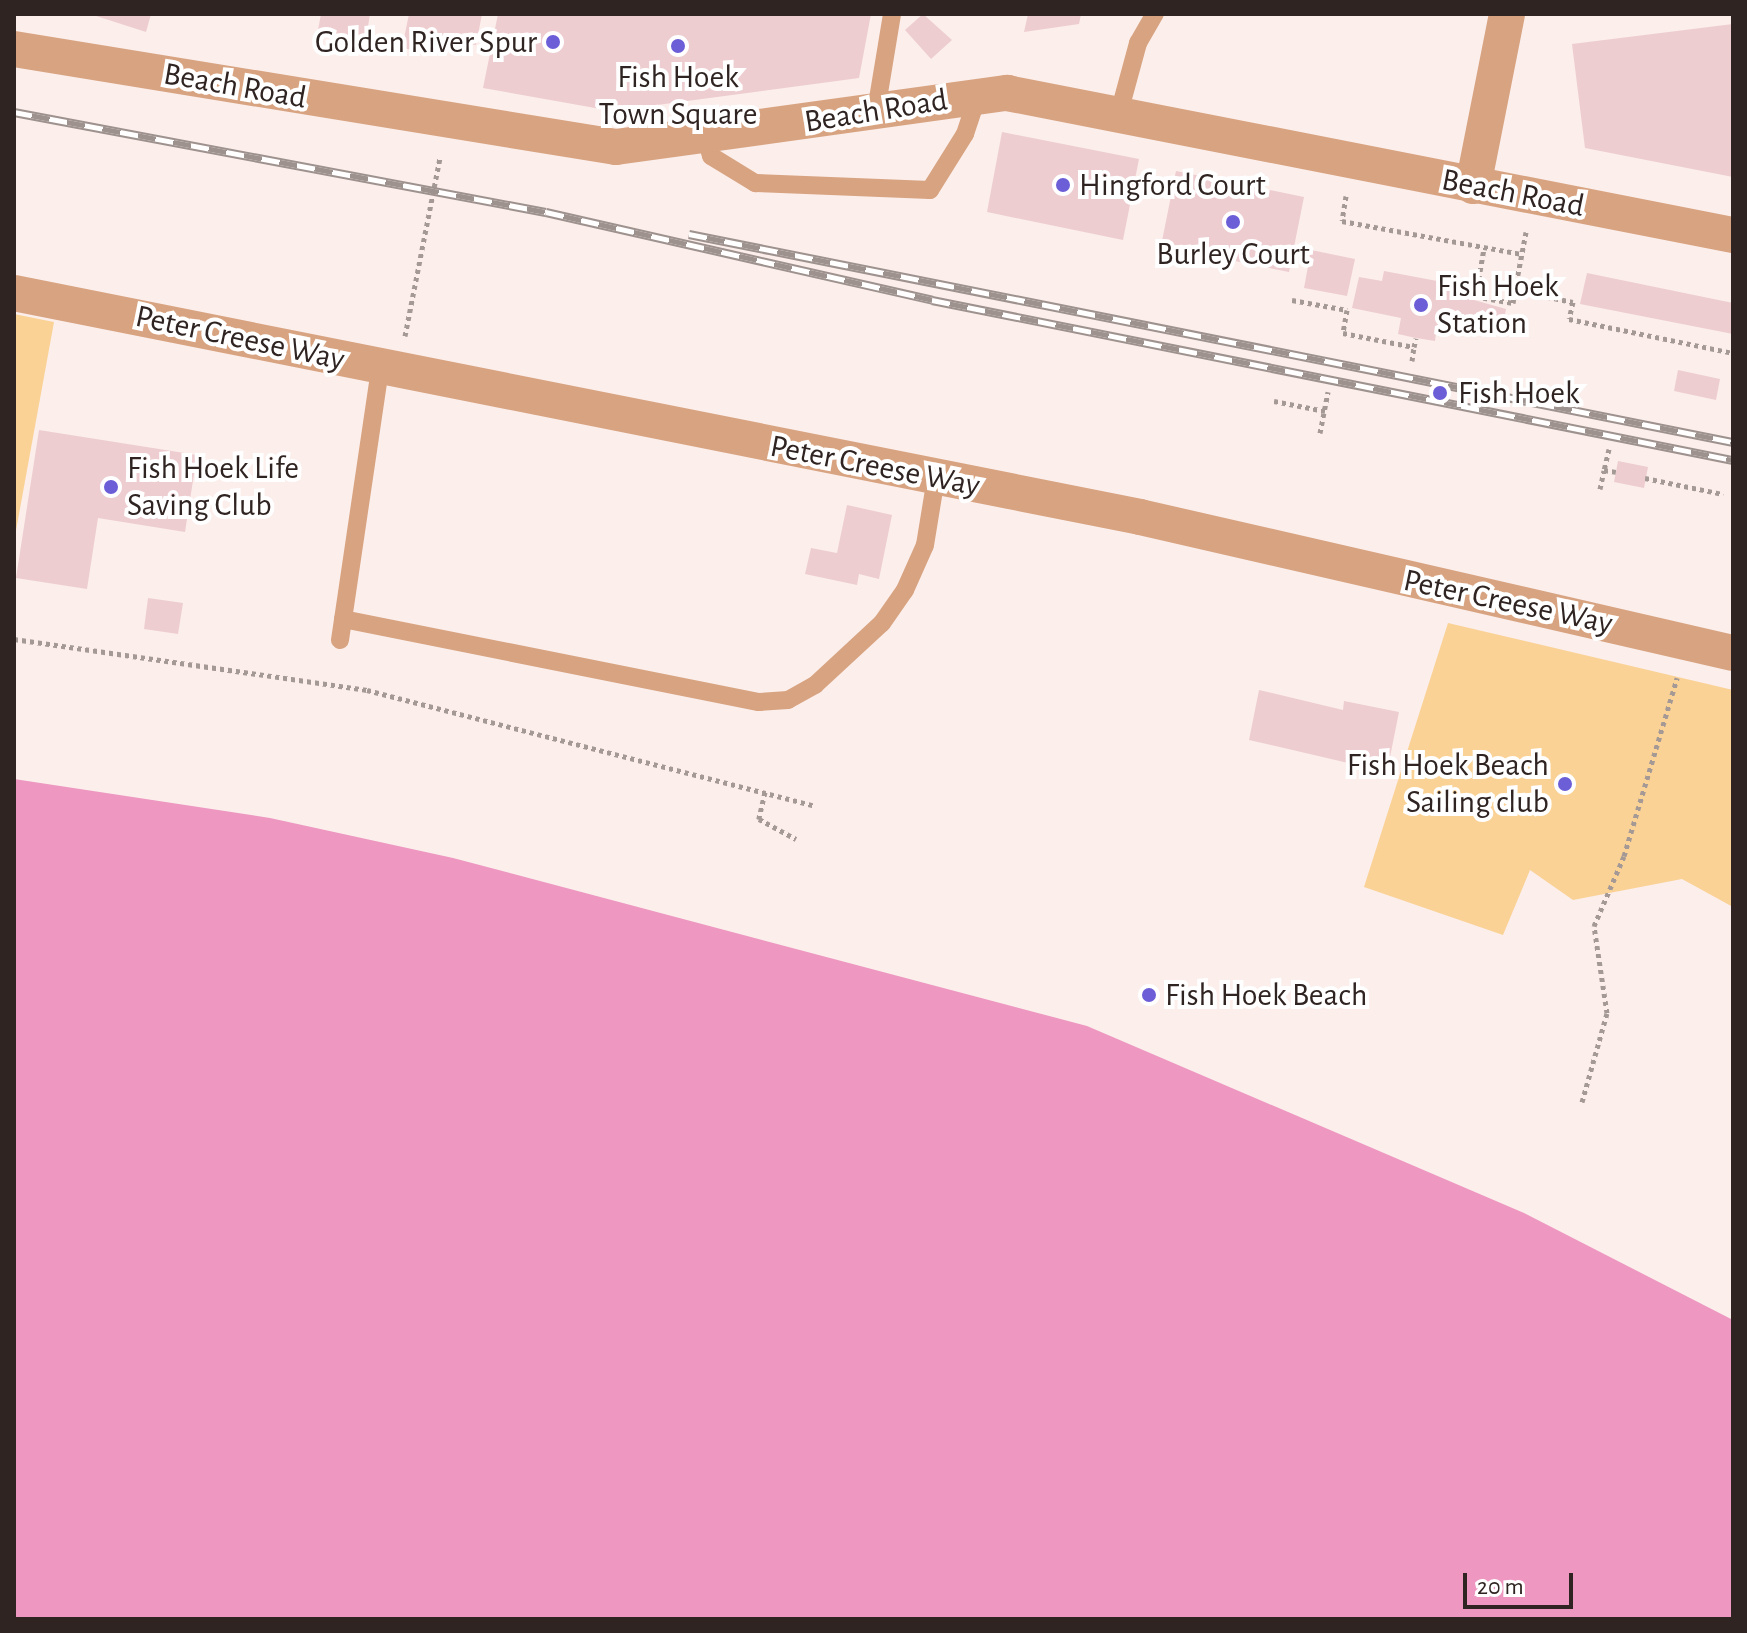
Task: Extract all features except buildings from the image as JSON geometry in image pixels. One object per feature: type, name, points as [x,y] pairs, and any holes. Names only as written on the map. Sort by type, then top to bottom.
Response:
[{"type":"street","points":[[1473,186],[1507,14]]},
{"type":"street","name":"Beach Road","points":[[14,49],[589,144],[705,136],[978,95],[1038,96],[1473,186],[1733,235]]},
{"type":"street","name":"Peter Creese Way","points":[[14,293],[388,370],[1140,517],[1733,653]]},
{"type":"lane","points":[[876,111],[892,14]]},
{"type":"lane","points":[[1119,113],[1138,43],[1155,14]]},
{"type":"lane","points":[[705,136],[711,156],[755,183],[930,190],[965,134],[978,95]]},
{"type":"lane","points":[[340,640],[388,370]]},
{"type":"lane","points":[[343,619],[744,700],[788,700],[815,685],[882,623],[905,590],[925,545],[936,478]]},
{"type":"path","points":[[388,370],[440,157]]},
{"type":"path","points":[[1349,182],[1342,221],[1521,254]]},
{"type":"path","points":[[1468,295],[1513,303],[1524,233],[1534,227]]},
{"type":"path","points":[[1476,295],[1484,248]]},
{"type":"path","points":[[1515,290],[1573,302],[1569,319],[1733,353]]},
{"type":"path","points":[[1292,300],[1347,310],[1343,333],[1414,347]]},
{"type":"path","points":[[1412,361],[1416,338]]},
{"type":"path","points":[[1320,433],[1328,392]]},
{"type":"path","points":[[1274,401],[1325,411]]},
{"type":"path","points":[[1600,489],[1609,449]]},
{"type":"path","points":[[1604,470],[1616,472]]},
{"type":"path","points":[[1645,478],[1723,494]]},
{"type":"path","points":[[14,639],[367,690],[813,805]]},
{"type":"path","points":[[1582,1102],[1607,1013],[1594,926],[1624,856],[1688,643]]},
{"type":"path","points":[[765,792],[759,819],[796,839]]},
{"type":"shaded area","points":[[14,314],[54,322],[15,536],[14,535]]},
{"type":"shaded area","name":"Fish Hoek Beach Sailing club","points":[[1448,623],[1733,690],[1733,907],[1682,879],[1573,900],[1530,870],[1503,935],[1364,887]]},
{"type":"shaded area","points":[[14,779],[270,818],[453,858],[1087,1026],[1524,1213],[1733,1320],[1733,1619],[14,1619]]},
{"type":"railway","points":[[14,112],[546,212],[932,300],[1733,460]]},
{"type":"railway","points":[[689,234],[1733,442]]},
{"type":"place","name":"Golden River Spur","points":[[553,42]]},
{"type":"place","name":"Fish Hoek Town Square","points":[[678,46]]},
{"type":"place","name":"Hingford Court","points":[[1063,185]]},
{"type":"place","name":"Burley Court","points":[[1233,222]]},
{"type":"place","name":"Fish Hoek Station","points":[[1421,305]]},
{"type":"place","name":"Fish Hoek","points":[[1440,393]]},
{"type":"place","name":"Fish Hoek Life Saving Club","points":[[111,487]]},
{"type":"place","name":"Fish Hoek Beach Sailing club","points":[[1565,784]]},
{"type":"place","name":"Fish Hoek Beach","points":[[1149,995]]}]
